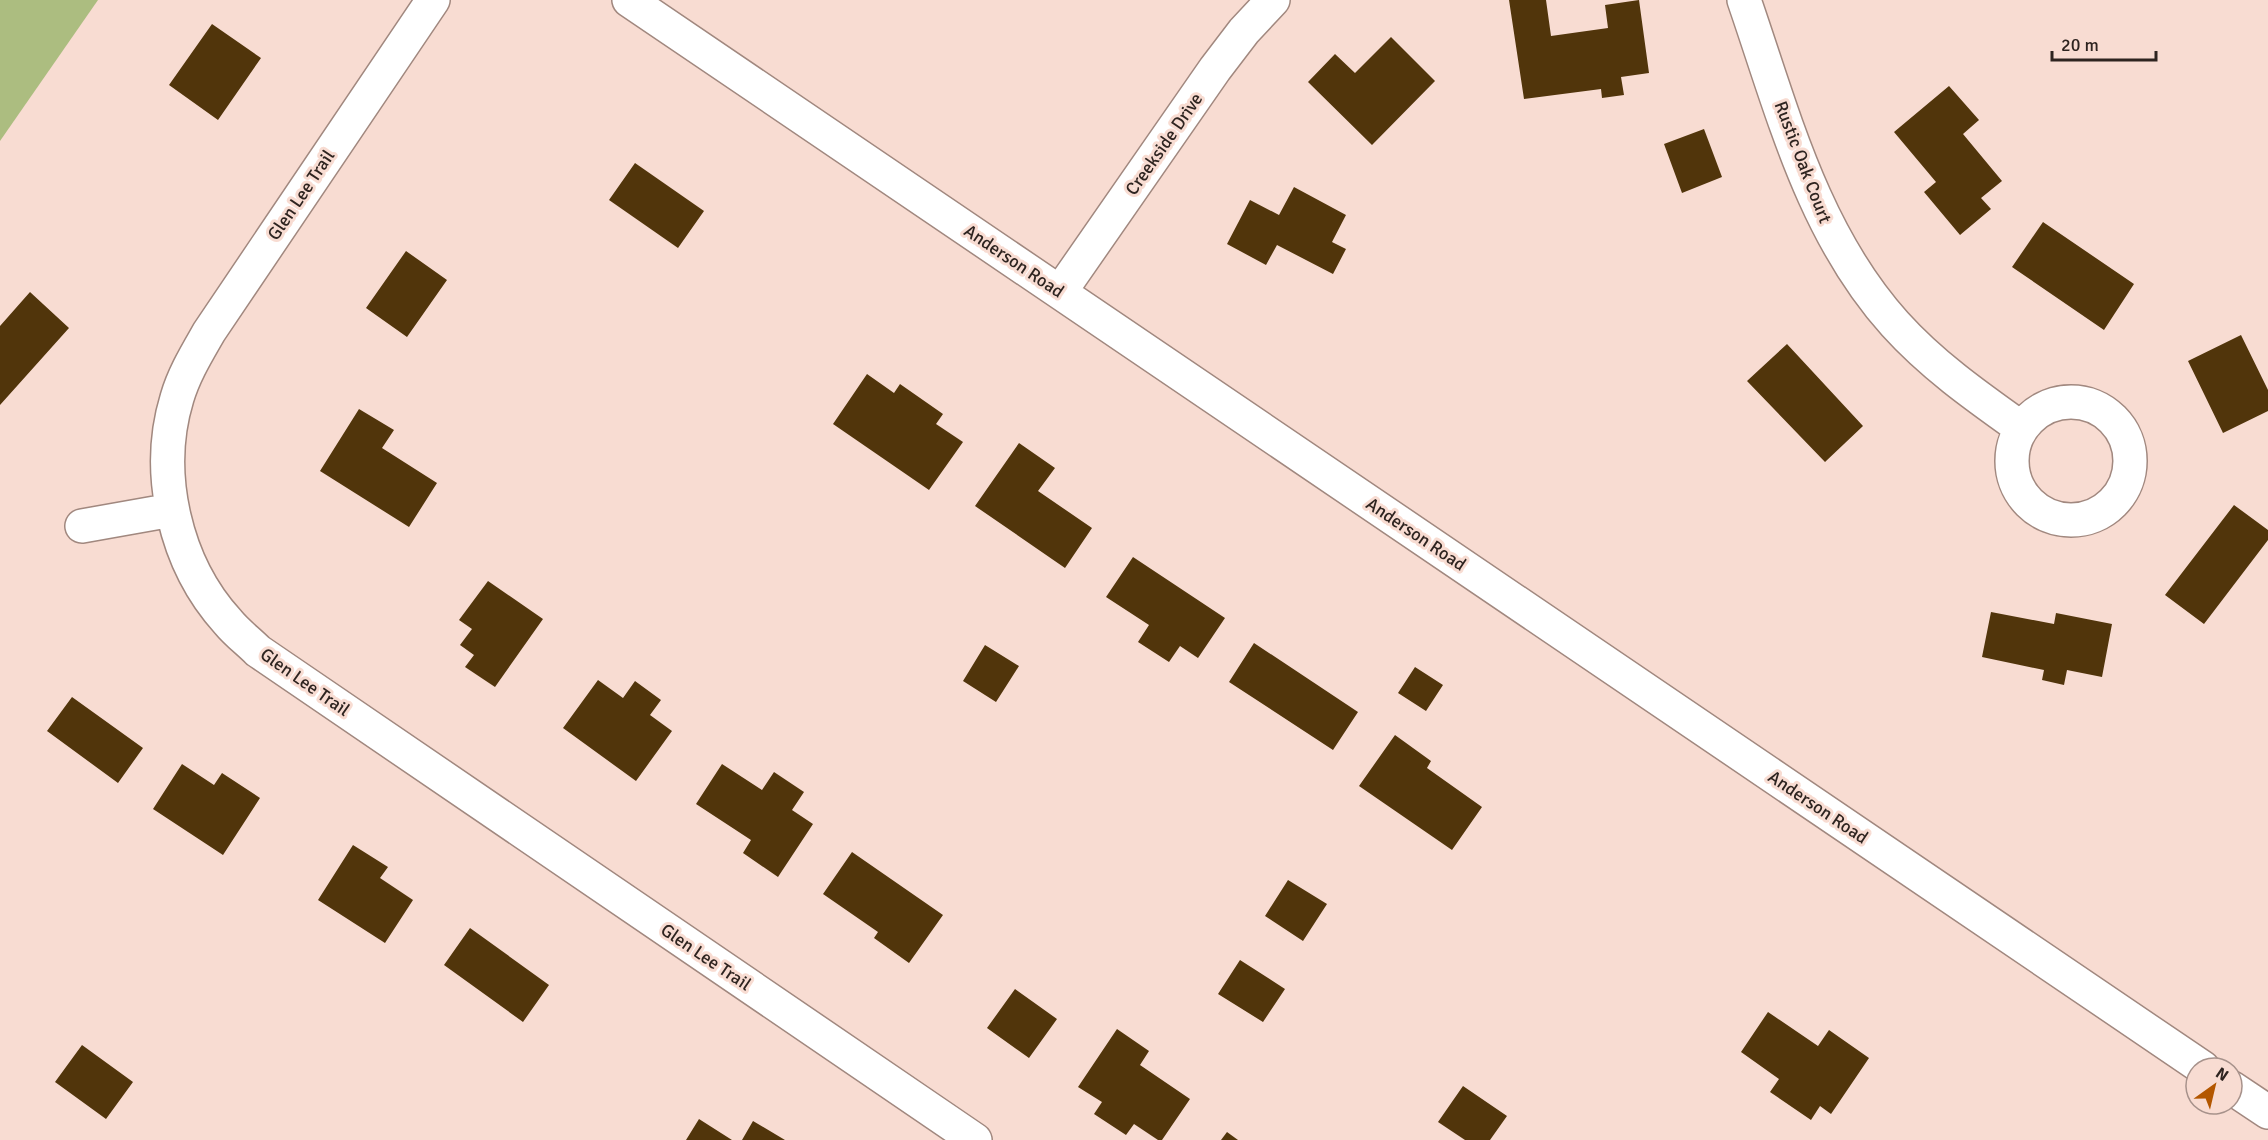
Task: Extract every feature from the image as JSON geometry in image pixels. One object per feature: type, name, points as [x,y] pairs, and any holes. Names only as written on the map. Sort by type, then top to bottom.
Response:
[{"type":"street","name":"Glen Lee Trail","points":[[433,0],[209,332],[188,368],[177,399],[168,440],[168,483],[172,510],[182,544],[201,585],[227,622],[258,651],[975,1140]]},
{"type":"street","name":"Anderson Road","points":[[629,0],[2185,1056]]},
{"type":"street","name":"Creekside Drive","points":[[1060,292],[1215,69],[1244,31],[1273,0]]},
{"type":"street","name":"Rustic Oak Court","points":[[1744,0],[1803,172],[1827,225],[1857,276],[1895,324],[1937,365],[2021,428]]},
{"type":"street","points":[[82,526],[172,510]]},
{"type":"street","points":[[2244,1096],[2268,1112]]},
{"type":"green space","points":[[0,0],[98,0],[0,141]]},
{"type":"building","points":[[1509,0],[1546,0],[1551,36],[1608,28],[1605,5],[1639,0],[1649,73],[1621,77],[1624,95],[1602,98],[1601,89],[1524,99]]},
{"type":"building","points":[[212,24],[261,58],[218,120],[169,85]]},
{"type":"building","points":[[1391,37],[1435,81],[1372,145],[1308,82],[1335,54],[1355,73]]},
{"type":"building","points":[[1949,86],[1979,120],[1963,134],[2002,181],[1981,198],[1991,209],[1960,235],[1924,192],[1936,182],[1894,132]]},
{"type":"building","points":[[1704,129],[1722,177],[1682,193],[1664,144]]},
{"type":"building","points":[[635,163],[704,211],[678,248],[609,200]]},
{"type":"building","points":[[1294,187],[1346,215],[1332,242],[1346,249],[1333,274],[1277,245],[1266,265],[1227,244],[1250,200],[1279,215]]},
{"type":"building","points":[[2043,222],[2134,284],[2104,330],[2012,267]]},
{"type":"building","points":[[406,251],[447,280],[407,337],[366,308]]},
{"type":"building","points":[[30,292],[69,328],[0,405],[0,326]]},
{"type":"building","points":[[2241,335],[2268,390],[2268,411],[2223,433],[2188,361]]},
{"type":"building","points":[[1787,344],[1863,426],[1825,462],[1747,381]]},
{"type":"building","points":[[867,374],[894,393],[900,384],[943,414],[936,424],[963,442],[929,490],[833,424]]},
{"type":"building","points":[[359,409],[394,430],[382,448],[437,483],[409,527],[320,471]]},
{"type":"building","points":[[1019,443],[1055,468],[1038,491],[1092,528],[1065,568],[975,506]]},
{"type":"building","points":[[2234,505],[2268,530],[2268,540],[2204,624],[2165,595]]},
{"type":"building","points":[[1133,557],[1225,618],[1198,658],[1180,646],[1169,662],[1138,642],[1149,625],[1106,597]]},
{"type":"building","points":[[488,581],[543,619],[495,687],[465,667],[474,655],[460,645],[472,629],[459,620]]},
{"type":"building","points":[[1991,612],[2054,624],[2056,613],[2112,624],[2102,677],[2067,670],[2064,685],[2042,680],[2044,670],[1982,657]]},
{"type":"building","points":[[1254,643],[1358,712],[1333,750],[1229,682]]},
{"type":"building","points":[[985,645],[1019,666],[996,702],[963,681]]},
{"type":"building","points":[[1415,667],[1443,685],[1426,711],[1398,693]]},
{"type":"building","points":[[598,680],[623,698],[635,681],[661,700],[650,715],[672,731],[636,781],[563,728]]},
{"type":"building","points":[[72,697],[143,748],[118,783],[47,731]]},
{"type":"building","points":[[1395,735],[1431,761],[1427,768],[1482,807],[1452,850],[1359,786]]},
{"type":"building","points":[[182,764],[214,785],[222,773],[260,798],[223,855],[153,809]]},
{"type":"building","points":[[722,764],[762,790],[774,772],[804,792],[792,810],[813,824],[778,877],[743,853],[751,840],[696,804]]},
{"type":"building","points":[[353,845],[388,867],[380,878],[413,900],[385,943],[318,900]]},
{"type":"building","points":[[852,852],[943,915],[909,963],[874,938],[878,932],[823,894]]},
{"type":"building","points":[[1288,880],[1327,904],[1303,941],[1265,916]]},
{"type":"building","points":[[470,928],[549,985],[523,1022],[444,965]]},
{"type":"building","points":[[1240,960],[1285,989],[1263,1022],[1218,994]]},
{"type":"building","points":[[1015,989],[1057,1019],[1029,1058],[987,1028]]},
{"type":"building","points":[[1768,1012],[1818,1046],[1829,1030],[1869,1058],[1831,1114],[1820,1106],[1811,1120],[1770,1092],[1779,1079],[1741,1052]]},
{"type":"building","points":[[1117,1029],[1149,1051],[1140,1065],[1190,1099],[1162,1140],[1158,1140],[1134,1124],[1126,1135],[1094,1114],[1102,1102],[1078,1087]]},
{"type":"building","points":[[82,1045],[133,1082],[106,1119],[55,1082]]},
{"type":"building","points":[[1463,1086],[1507,1116],[1490,1140],[1465,1140],[1438,1122]]},
{"type":"building","points":[[699,1119],[732,1140],[686,1140]]},
{"type":"building","points":[[753,1121],[785,1140],[742,1140]]},
{"type":"building","points":[[1227,1132],[1238,1140],[1221,1140]]}]
